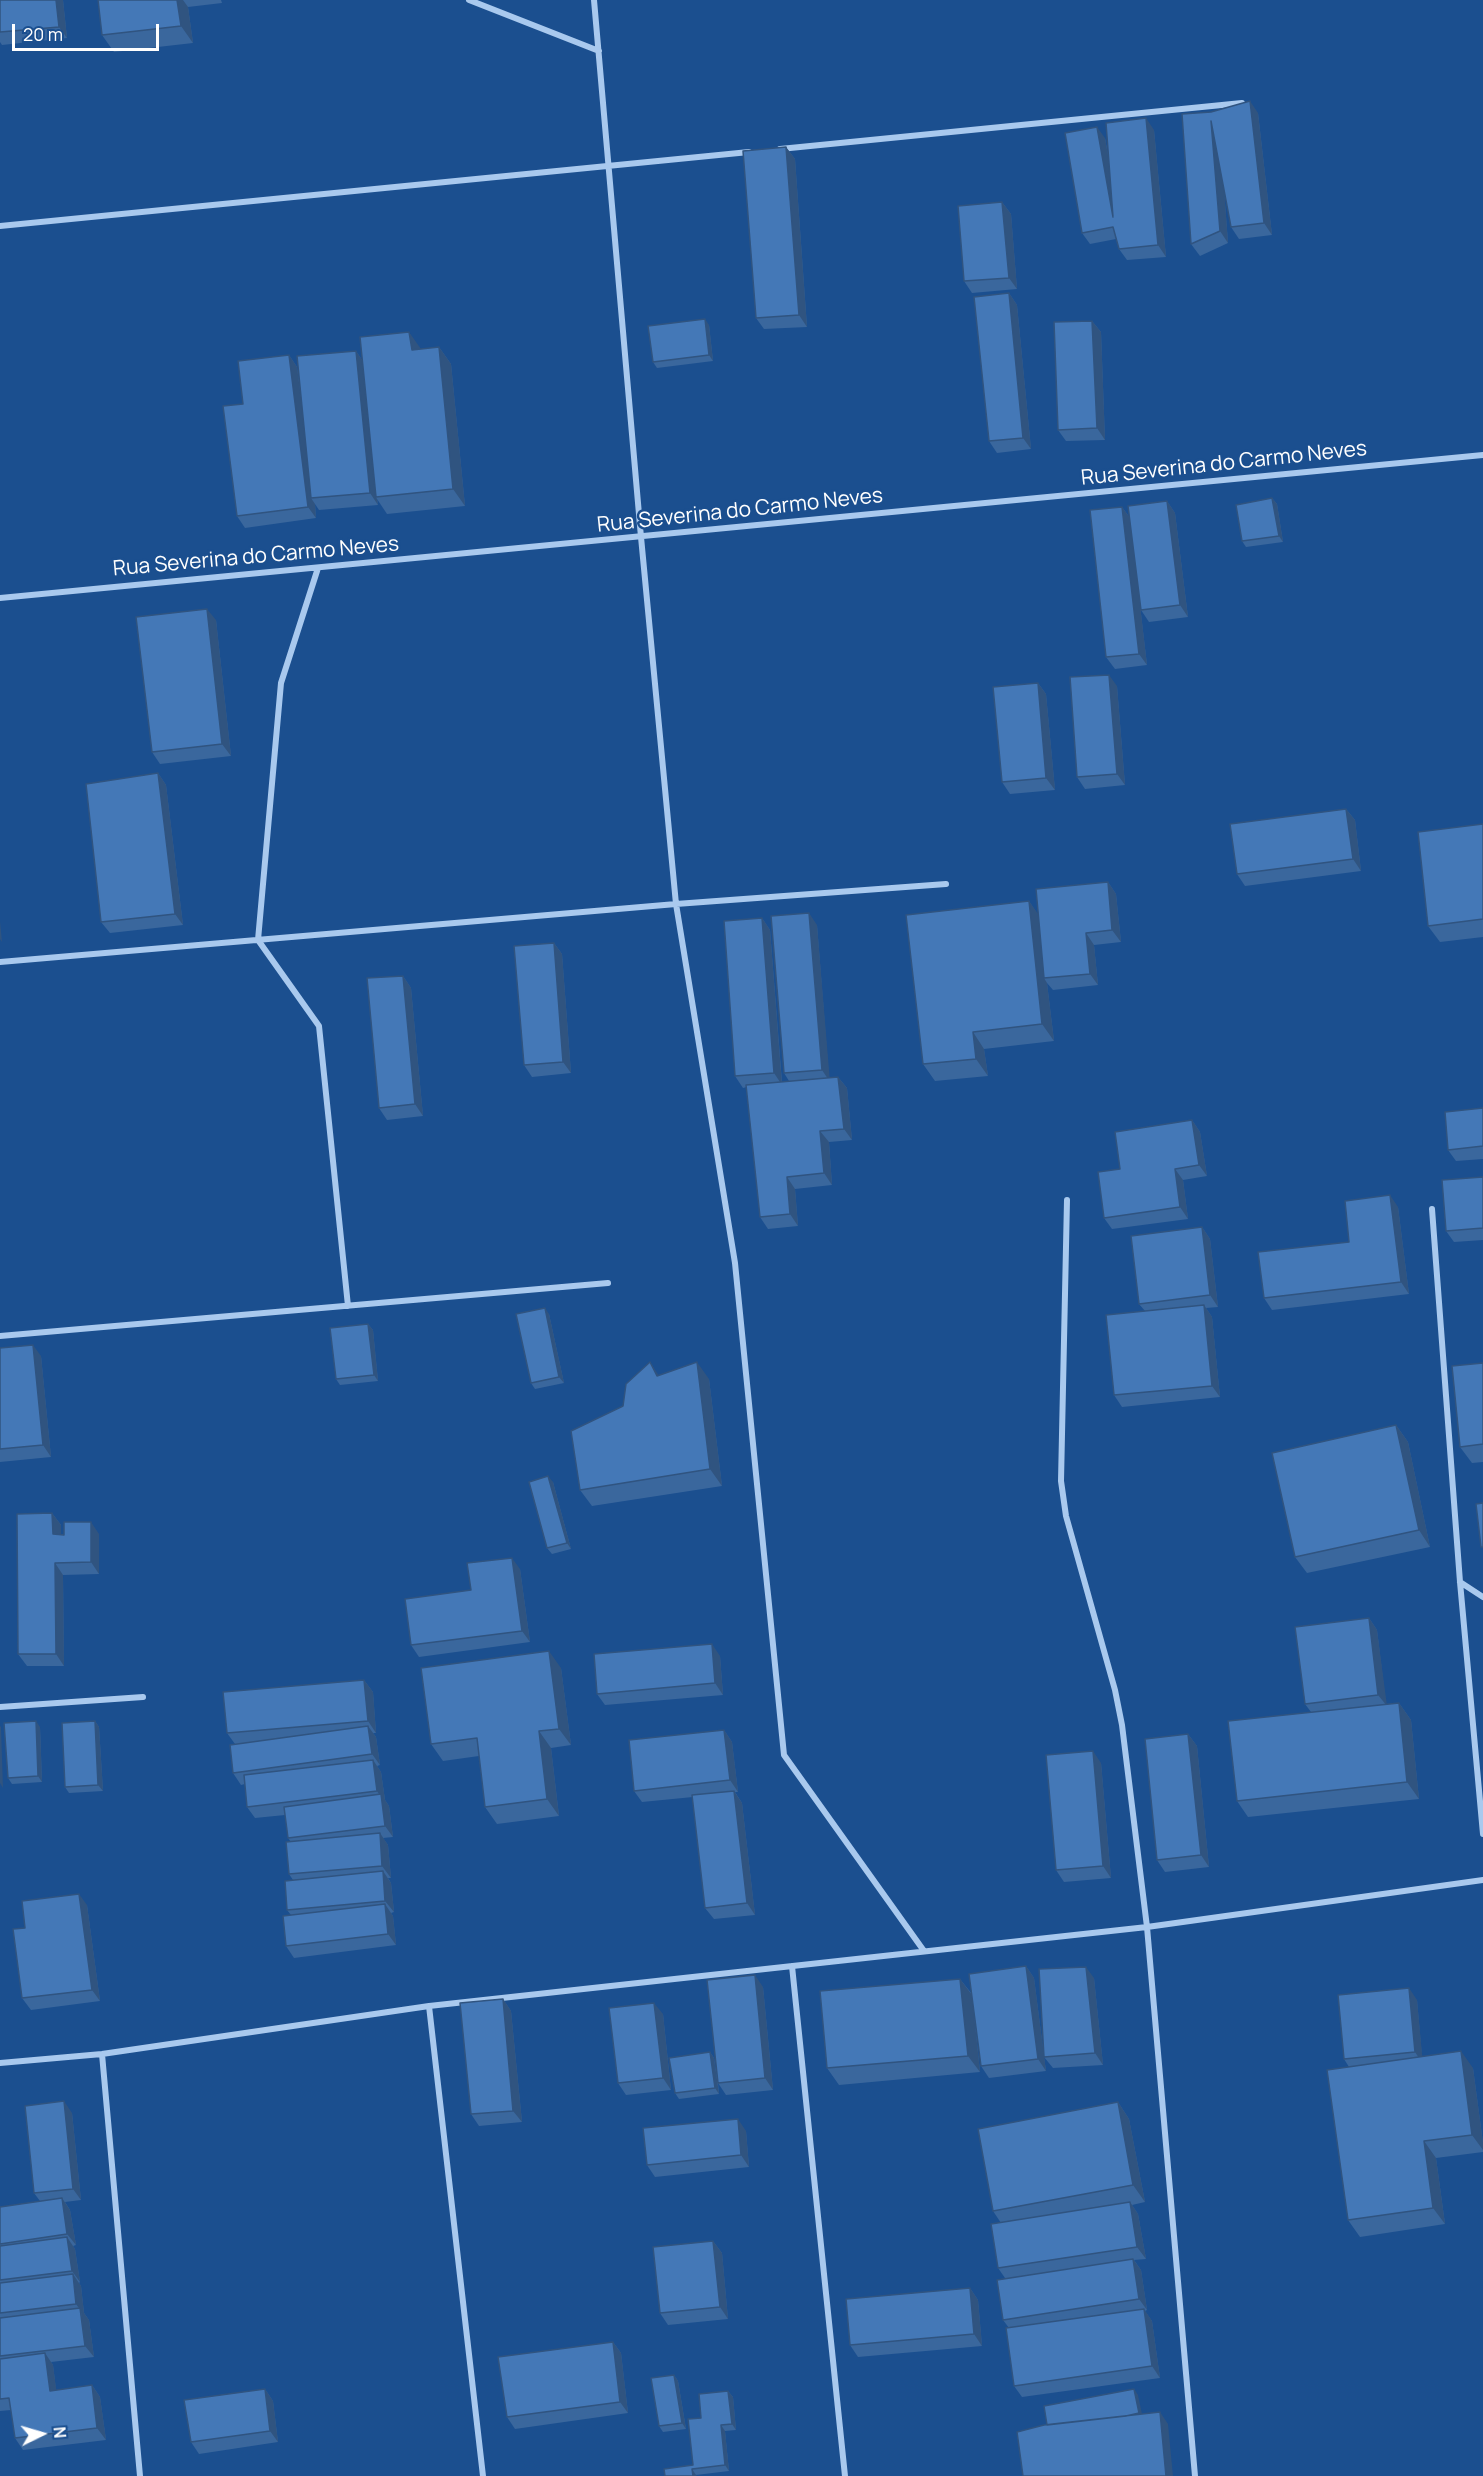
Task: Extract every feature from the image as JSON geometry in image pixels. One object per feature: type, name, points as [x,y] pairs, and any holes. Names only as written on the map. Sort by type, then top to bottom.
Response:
[{"type":"street","points":[[469,0],[599,51]]},
{"type":"street","points":[[594,0],[676,904],[735,1263],[784,1755],[924,1951]]},
{"type":"street","points":[[777,150],[1242,103]]},
{"type":"street","points":[[0,226],[753,152]]},
{"type":"street","name":"Rua Severina do Carmo Neves","points":[[0,598],[1483,455]]},
{"type":"street","points":[[318,568],[281,683],[258,940],[319,1026],[348,1306]]},
{"type":"street","points":[[0,962],[676,904],[946,884]]},
{"type":"street","points":[[1067,1200],[1060,1481],[1066,1516],[1115,1690],[1122,1725],[1147,1927],[1195,2476]]},
{"type":"street","points":[[1432,1209],[1460,1582],[1483,1834]]},
{"type":"street","points":[[0,1336],[608,1283]]},
{"type":"street","points":[[1460,1582],[1483,1597]]},
{"type":"street","points":[[0,1707],[143,1697]]},
{"type":"street","points":[[0,2063],[102,2054],[429,2006],[1147,1927],[1483,1880]]},
{"type":"street","points":[[792,1966],[845,2476]]},
{"type":"street","points":[[429,2006],[483,2476]]},
{"type":"street","points":[[102,2054],[140,2476]]},
{"type":"building","points":[[0,0],[56,0],[59,27],[0,32]]},
{"type":"building","points":[[98,0],[177,0],[181,26],[102,35]]},
{"type":"building","points":[[1250,101],[1264,223],[1231,227],[1211,121],[1220,231],[1191,244],[1182,114],[1211,112]]},
{"type":"building","points":[[1146,118],[1158,245],[1119,249],[1113,227],[1082,233],[1065,133],[1097,127],[1113,217],[1106,123]]},
{"type":"building","points":[[786,147],[799,315],[756,318],[743,151]]},
{"type":"building","points":[[1002,202],[1009,278],[964,281],[958,206]]},
{"type":"building","points":[[1009,293],[1023,438],[989,441],[974,297]]},
{"type":"building","points":[[705,319],[709,355],[653,362],[648,326]]},
{"type":"building","points":[[1092,321],[1097,428],[1058,430],[1054,322]]},
{"type":"building","points":[[409,332],[412,350],[439,347],[453,489],[376,497],[360,337]]},
{"type":"building","points":[[356,351],[370,493],[311,498],[297,356]]},
{"type":"building","points":[[289,355],[308,507],[237,516],[223,406],[243,404],[238,361]]},
{"type":"building","points":[[1272,498],[1279,536],[1242,541],[1236,505]]},
{"type":"building","points":[[1167,501],[1180,605],[1141,610],[1128,506]]},
{"type":"building","points":[[1122,507],[1139,654],[1106,657],[1090,510]]},
{"type":"building","points":[[207,609],[222,744],[152,752],[136,617]]},
{"type":"building","points":[[1109,675],[1117,774],[1077,777],[1070,677]]},
{"type":"building","points":[[1038,683],[1046,778],[1002,782],[993,687]]},
{"type":"building","points":[[158,773],[175,914],[101,922],[86,784]]},
{"type":"building","points":[[1346,809],[1353,859],[1237,874],[1230,824]]},
{"type":"building","points":[[1483,824],[1483,919],[1428,926],[1418,832]]},
{"type":"building","points":[[1108,882],[1112,930],[1086,933],[1090,974],[1044,978],[1036,889]]},
{"type":"building","points":[[1029,901],[1042,1024],[973,1032],[976,1059],[923,1064],[906,915]]},
{"type":"building","points":[[809,913],[822,1070],[784,1073],[771,916]]},
{"type":"building","points":[[762,918],[774,1073],[735,1076],[724,921]]},
{"type":"building","points":[[554,943],[563,1062],[524,1065],[514,946]]},
{"type":"building","points":[[403,976],[415,1104],[379,1108],[367,978]]},
{"type":"building","points":[[838,1077],[844,1129],[820,1131],[824,1173],[787,1177],[790,1214],[760,1217],[746,1085]]},
{"type":"building","points":[[1483,1108],[1483,1146],[1448,1150],[1445,1112]]},
{"type":"building","points":[[1192,1120],[1199,1165],[1175,1169],[1180,1207],[1104,1218],[1098,1172],[1120,1169],[1115,1132]]},
{"type":"building","points":[[1483,1177],[1483,1228],[1446,1231],[1442,1180]]},
{"type":"building","points":[[1390,1195],[1401,1282],[1264,1298],[1258,1252],[1349,1242],[1345,1201]]},
{"type":"building","points":[[1202,1227],[1210,1295],[1139,1304],[1131,1236]]},
{"type":"building","points":[[1204,1305],[1212,1386],[1114,1395],[1106,1315]]},
{"type":"building","points":[[545,1308],[559,1377],[531,1383],[516,1314]]},
{"type":"building","points":[[368,1324],[374,1375],[336,1379],[330,1328]]},
{"type":"building","points":[[33,1345],[43,1445],[0,1449],[0,1348]]},
{"type":"building","points":[[650,1362],[657,1376],[697,1362],[710,1469],[580,1490],[571,1431],[623,1406],[626,1384]]},
{"type":"building","points":[[1483,1363],[1483,1444],[1460,1447],[1452,1366]]},
{"type":"building","points":[[1396,1425],[1419,1530],[1295,1557],[1272,1453]]},
{"type":"building","points":[[548,1476],[567,1543],[547,1548],[529,1482]]},
{"type":"building","points":[[1483,1503],[1483,1547],[1481,1547],[1476,1504]]},
{"type":"building","points":[[52,1513],[53,1534],[64,1535],[64,1522],[91,1522],[91,1562],[55,1563],[56,1654],[18,1654],[17,1514]]},
{"type":"building","points":[[512,1558],[522,1631],[411,1645],[405,1599],[471,1590],[467,1563]]},
{"type":"building","points":[[1369,1618],[1378,1695],[1305,1704],[1295,1627]]},
{"type":"building","points":[[712,1644],[715,1683],[597,1694],[594,1654]]},
{"type":"building","points":[[549,1651],[559,1729],[539,1731],[547,1799],[485,1807],[477,1738],[431,1744],[421,1668]]},
{"type":"building","points":[[364,1680],[368,1721],[227,1733],[223,1692]]},
{"type":"building","points":[[1399,1703],[1407,1782],[1237,1801],[1228,1721]]},
{"type":"building","points":[[36,1721],[38,1776],[8,1778],[4,1723]]},
{"type":"building","points":[[95,1721],[98,1785],[65,1787],[62,1723]]},
{"type":"building","points":[[368,1726],[372,1754],[233,1773],[230,1745]]},
{"type":"building","points":[[724,1730],[730,1780],[634,1791],[629,1740]]},
{"type":"building","points":[[1188,1734],[1201,1855],[1157,1860],[1145,1739]]},
{"type":"building","points":[[1093,1751],[1103,1866],[1056,1870],[1046,1755]]},
{"type":"building","points":[[373,1760],[377,1791],[247,1807],[244,1775]]},
{"type":"building","points":[[734,1791],[747,1903],[705,1908],[692,1795]]},
{"type":"building","points":[[381,1794],[385,1826],[288,1838],[284,1807]]},
{"type":"building","points":[[380,1833],[382,1866],[289,1874],[286,1842]]},
{"type":"building","points":[[383,1871],[385,1901],[287,1910],[285,1881]]},
{"type":"building","points":[[79,1894],[92,1990],[22,1998],[13,1929],[25,1928],[22,1901]]},
{"type":"building","points":[[385,1904],[388,1934],[286,1946],[283,1916]]},
{"type":"building","points":[[1026,1966],[1038,2059],[981,2066],[969,1974]]},
{"type":"building","points":[[1086,1967],[1095,2053],[1044,2057],[1039,1969]]},
{"type":"building","points":[[755,1975],[765,2078],[718,2083],[707,1980]]},
{"type":"building","points":[[960,1979],[968,2056],[827,2068],[820,1991]]},
{"type":"building","points":[[1409,1988],[1415,2052],[1344,2059],[1338,1995]]},
{"type":"building","points":[[503,1999],[513,2111],[471,2114],[460,2003]]},
{"type":"building","points":[[654,2003],[663,2078],[618,2083],[609,2008]]},
{"type":"building","points":[[1461,2051],[1472,2135],[1424,2141],[1433,2208],[1348,2220],[1327,2070]]},
{"type":"building","points":[[710,2052],[715,2088],[675,2093],[669,2058]]},
{"type":"building","points":[[64,2101],[73,2189],[34,2193],[25,2106]]},
{"type":"building","points":[[1118,2102],[1133,2185],[993,2211],[978,2129]]},
{"type":"building","points":[[738,2119],[741,2155],[647,2165],[643,2128]]},
{"type":"building","points":[[62,2198],[67,2234],[0,2244],[0,2207]]},
{"type":"building","points":[[1130,2202],[1137,2247],[998,2268],[991,2224]]},
{"type":"building","points":[[67,2237],[72,2271],[0,2280],[0,2246]]},
{"type":"building","points":[[713,2241],[720,2307],[660,2313],[653,2247]]},
{"type":"building","points":[[1133,2259],[1139,2299],[1003,2320],[997,2280]]},
{"type":"building","points":[[73,2274],[76,2304],[0,2313],[0,2283]]},
{"type":"building","points":[[970,2288],[974,2334],[850,2345],[846,2299]]},
{"type":"building","points":[[80,2308],[85,2346],[0,2356],[0,2318]]},
{"type":"building","points":[[1144,2309],[1152,2366],[1014,2386],[1006,2328]]},
{"type":"building","points":[[613,2342],[620,2402],[507,2417],[498,2357]]},
{"type":"building","points":[[45,2353],[50,2391],[92,2385],[97,2428],[15,2438],[9,2398],[0,2399],[0,2359]]},
{"type":"building","points":[[674,2375],[682,2423],[659,2426],[651,2378]]},
{"type":"building","points":[[265,2389],[270,2431],[191,2442],[184,2400]]},
{"type":"building","points":[[1134,2389],[1139,2413],[1047,2425],[1044,2406]]},
{"type":"building","points":[[728,2391],[732,2424],[721,2425],[725,2465],[692,2469],[693,2476],[665,2476],[664,2469],[693,2465],[688,2419],[701,2418],[699,2394]]},
{"type":"building","points":[[1160,2412],[1166,2476],[1023,2476],[1017,2432],[1044,2425]]}]
